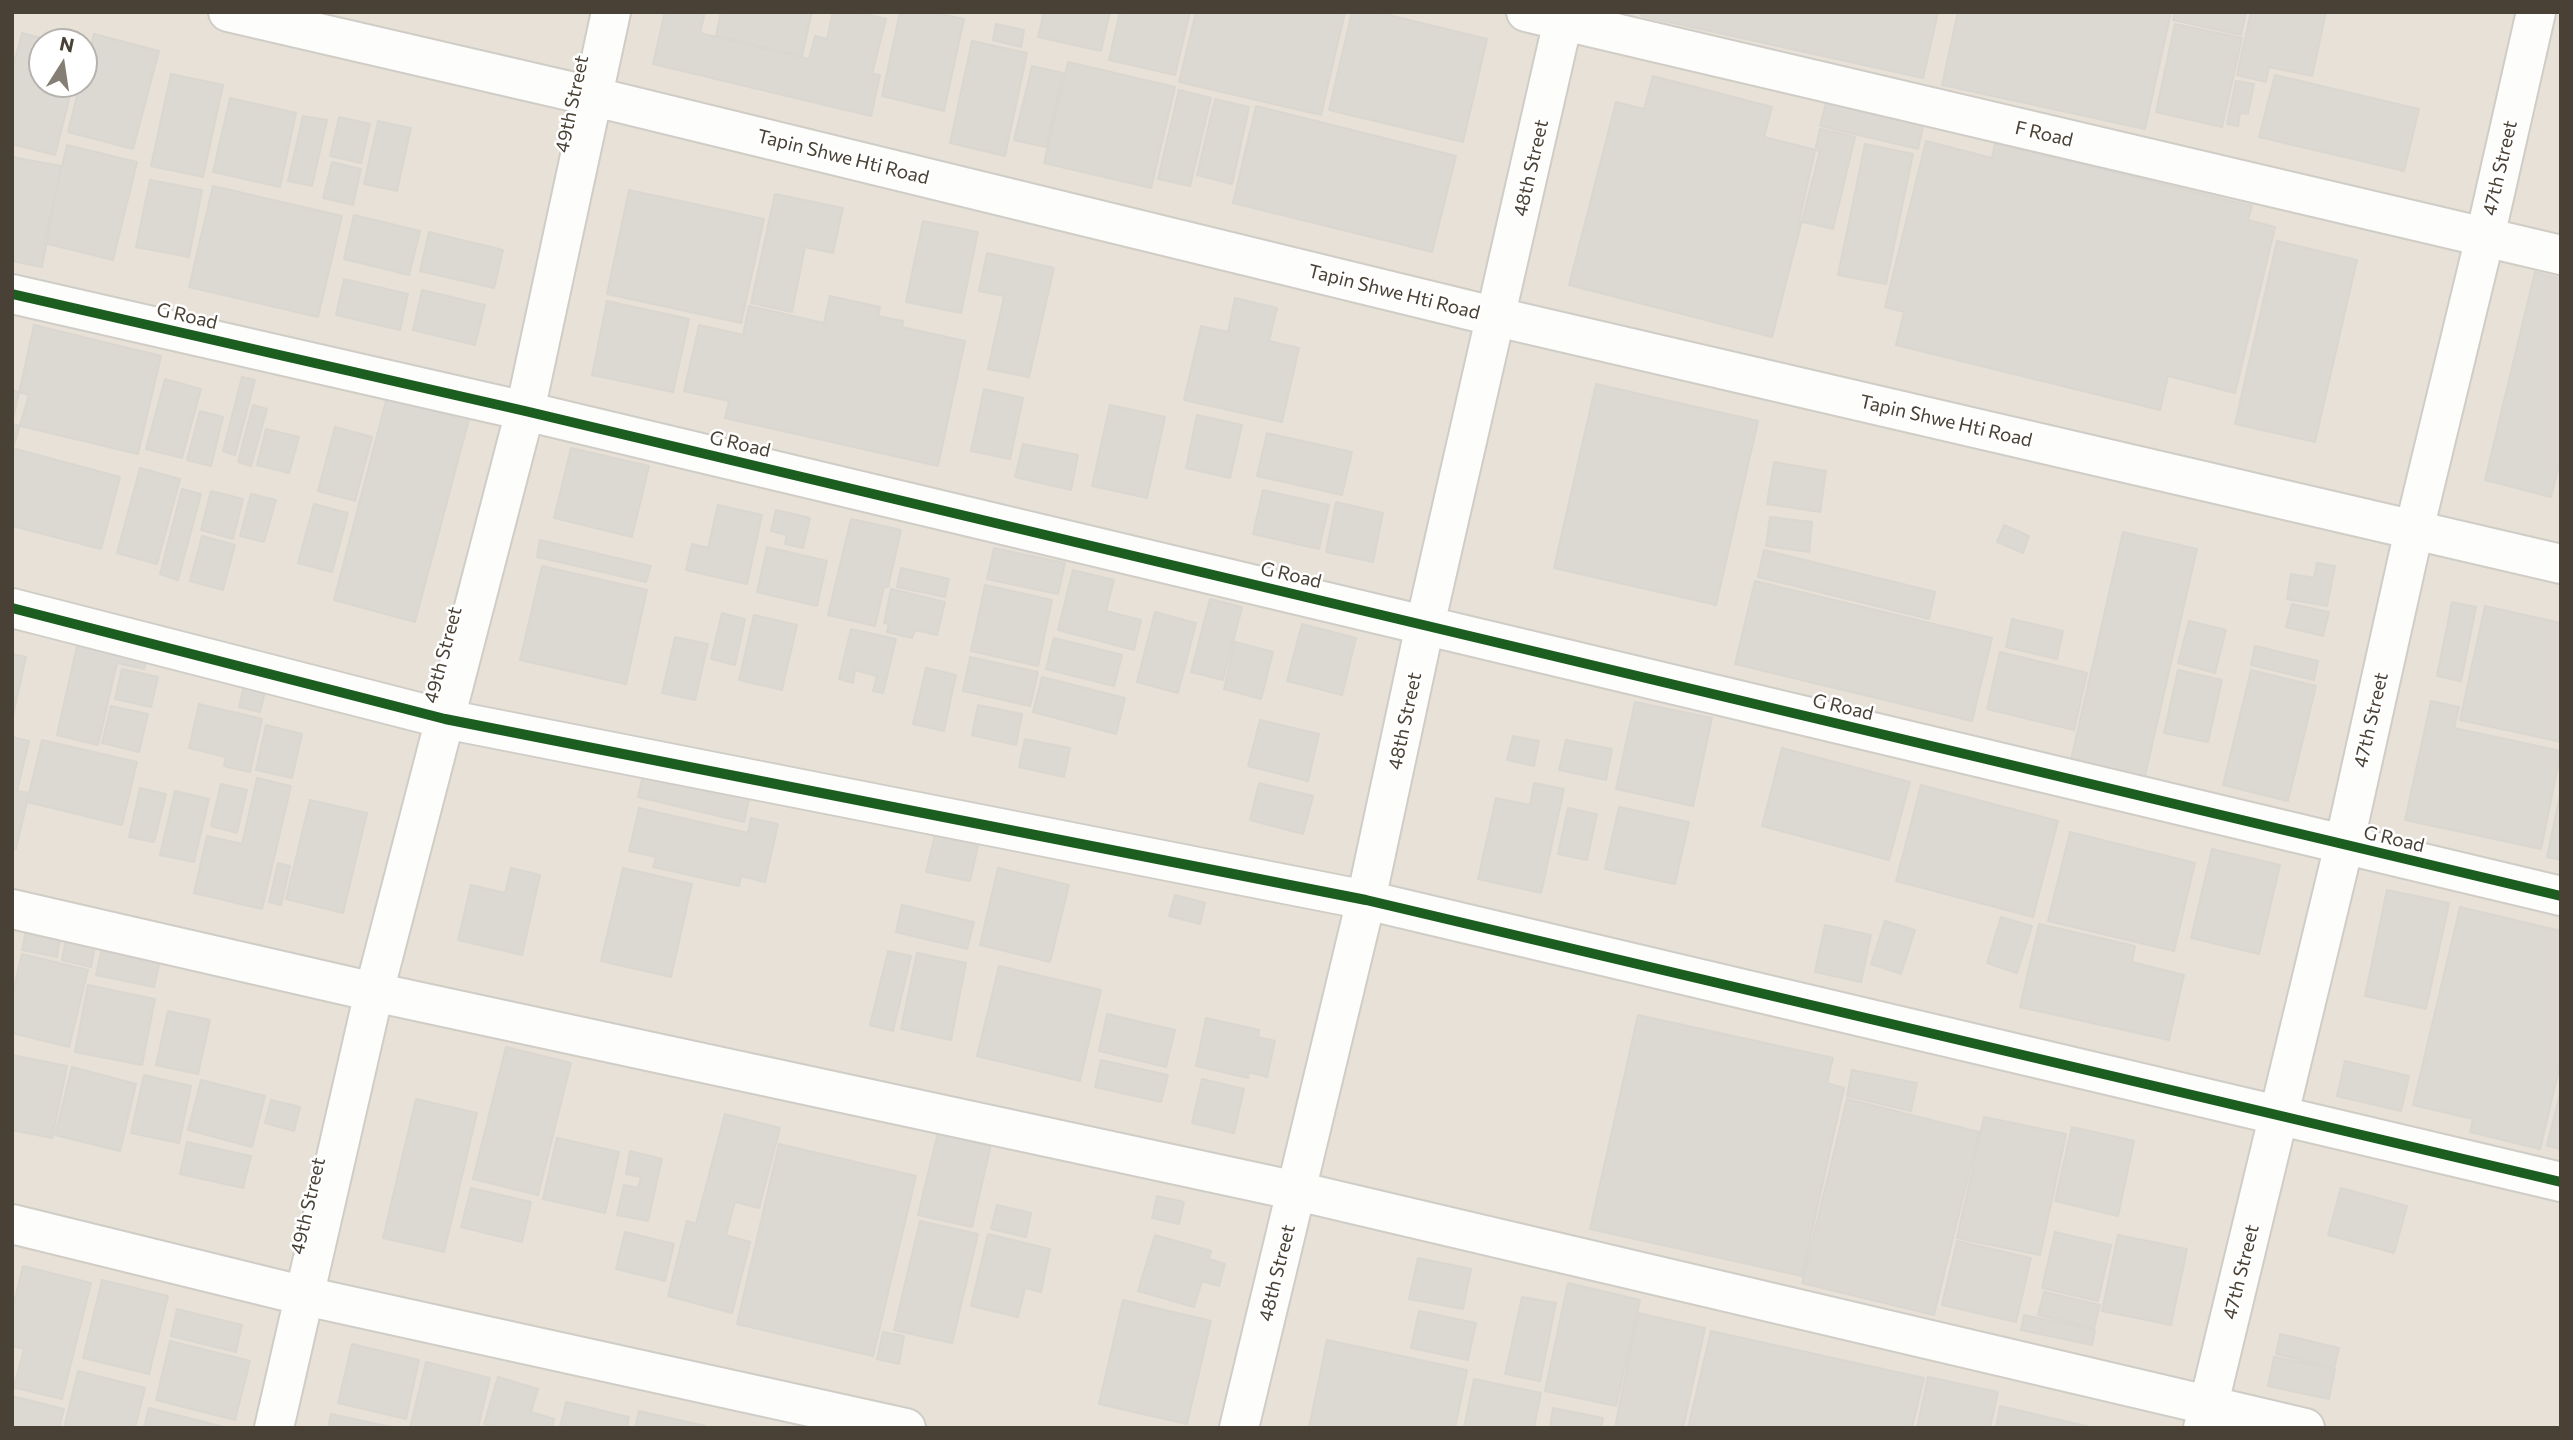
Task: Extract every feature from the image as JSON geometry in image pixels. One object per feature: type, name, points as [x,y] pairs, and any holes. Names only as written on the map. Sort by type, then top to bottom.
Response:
[{"type":"street","name":"Tapin Shwe Hti Road","points":[[228,12],[591,96],[1497,317],[2561,564]]},
{"type":"street","name":"49th Street","points":[[274,1428],[374,992],[525,411],[611,12]]},
{"type":"street","name":"F Road","points":[[1526,12],[1564,17],[2561,255]]},
{"type":"street","name":"47th Street","points":[[2206,1416],[2344,845],[2414,530],[2536,12]]},
{"type":"street","name":"48th Street","points":[[1239,1428],[1366,900],[1425,625],[1564,17]]},
{"type":"street","name":"G Road","points":[[12,294],[525,411],[2561,896]]},
{"type":"street","points":[[12,608],[445,719],[1366,900],[2561,1182]]},
{"type":"street","points":[[12,909],[374,992],[1297,1191],[2206,1416],[2305,1428]]},
{"type":"street","points":[[12,1224],[305,1296],[906,1428]]},
{"type":"shaded area","points":[[12,12],[2561,12],[2561,1428],[12,1428]]},
{"type":"building","points":[[665,12],[705,12],[700,33],[809,59],[815,36],[827,39],[833,12],[857,12],[886,19],[872,74],[880,75],[871,116],[653,64]]},
{"type":"building","points":[[721,12],[812,12],[802,56],[716,36]]},
{"type":"building","points":[[900,12],[932,12],[964,19],[944,111],[882,96]]},
{"type":"building","points":[[1044,12],[1110,12],[1101,51],[1038,37]]},
{"type":"building","points":[[1120,12],[1190,12],[1175,75],[1109,60]]},
{"type":"building","points":[[1196,12],[1345,12],[1321,115],[1179,82]]},
{"type":"building","points":[[1352,12],[1376,12],[1487,39],[1463,142],[1329,110]]},
{"type":"building","points":[[1642,12],[1938,12],[1923,78],[1641,16]]},
{"type":"building","points":[[1958,12],[2171,12],[2145,129],[1942,85]]},
{"type":"building","points":[[2175,12],[2246,12],[2241,35],[2173,20]]},
{"type":"building","points":[[2251,12],[2326,12],[2312,76],[2269,67],[2266,82],[2237,75]]},
{"type":"building","points":[[996,24],[1024,30],[1021,47],[993,40]]},
{"type":"building","points":[[2175,24],[2242,38],[2222,127],[2156,112]]},
{"type":"building","points":[[22,33],[28,35],[28,98],[69,98],[55,155],[12,144],[12,71]]},
{"type":"building","points":[[98,35],[159,51],[133,149],[68,132],[76,98],[98,98]]},
{"type":"building","points":[[972,41],[1027,53],[1005,156],[950,143]]},
{"type":"building","points":[[1068,62],[1175,87],[1151,188],[1044,163]]},
{"type":"building","points":[[1032,66],[1063,73],[1046,147],[1014,140]]},
{"type":"building","points":[[171,74],[223,85],[203,177],[151,166]]},
{"type":"building","points":[[2275,75],[2419,109],[2404,171],[2259,137]]},
{"type":"building","points":[[1653,76],[1772,107],[1764,137],[1820,151],[1772,337],[1569,285],[1616,102],[1644,109]]},
{"type":"building","points":[[2236,81],[2254,84],[2248,114],[2240,113],[2238,126],[2227,124]]},
{"type":"building","points":[[1179,90],[1211,98],[1190,186],[1158,179]]},
{"type":"building","points":[[230,98],[296,113],[280,187],[213,172]]},
{"type":"building","points":[[1215,99],[1249,107],[1232,184],[1197,175]]},
{"type":"building","points":[[1827,99],[1924,122],[1918,149],[1820,126]]},
{"type":"building","points":[[1256,106],[1456,156],[1432,252],[1233,203]]},
{"type":"building","points":[[303,116],[327,120],[312,186],[288,181]]},
{"type":"building","points":[[339,117],[370,124],[361,163],[330,156]]},
{"type":"building","points":[[378,121],[411,128],[397,191],[364,184]]},
{"type":"building","points":[[1820,129],[1855,137],[1833,229],[1799,221]]},
{"type":"building","points":[[1926,141],[1992,158],[1995,143],[2252,206],[2248,220],[2275,227],[2235,393],[2168,376],[2160,410],[1896,345],[1904,312],[1885,307]]},
{"type":"building","points":[[1865,144],[1913,154],[1886,284],[1838,275]]},
{"type":"building","points":[[67,145],[137,162],[113,260],[44,243]]},
{"type":"building","points":[[12,157],[61,166],[42,267],[12,261]]},
{"type":"building","points":[[332,162],[361,169],[353,205],[323,198]]},
{"type":"building","points":[[150,180],[202,190],[189,257],[136,247]]},
{"type":"building","points":[[213,186],[342,216],[318,317],[189,287]]},
{"type":"building","points":[[629,190],[764,219],[741,323],[607,294]]},
{"type":"building","points":[[775,194],[843,208],[833,253],[805,247],[792,312],[751,303]]},
{"type":"building","points":[[354,215],[420,231],[409,275],[344,259]]},
{"type":"building","points":[[923,221],[978,232],[961,313],[906,302]]},
{"type":"building","points":[[429,232],[503,250],[494,288],[420,271]]},
{"type":"building","points":[[2277,241],[2357,260],[2315,442],[2235,424]]},
{"type":"building","points":[[987,253],[1054,268],[1029,377],[988,369],[1004,296],[979,291]]},
{"type":"building","points":[[2535,272],[2561,279],[2561,458],[2551,497],[2485,480]]},
{"type":"building","points":[[344,279],[408,294],[400,330],[336,315]]},
{"type":"building","points":[[422,290],[485,305],[475,345],[413,330]]},
{"type":"building","points":[[830,296],[880,307],[878,316],[903,321],[902,327],[965,341],[938,466],[725,418],[729,401],[684,391],[699,325],[743,335],[749,306],[824,323]]},
{"type":"building","points":[[1235,298],[1277,308],[1269,341],[1299,348],[1282,422],[1184,400],[1201,326],[1228,332]]},
{"type":"building","points":[[607,301],[689,319],[673,392],[592,375]]},
{"type":"building","points":[[34,325],[161,356],[138,454],[12,424]]},
{"type":"building","points":[[242,377],[255,380],[235,455],[223,451]]},
{"type":"building","points":[[165,379],[201,389],[182,458],[146,449]]},
{"type":"building","points":[[1596,384],[1758,421],[1716,605],[1554,568]]},
{"type":"building","points":[[984,389],[1023,398],[1010,459],[971,451]]},
{"type":"building","points":[[12,390],[29,395],[13,448],[12,448]]},
{"type":"building","points":[[387,397],[469,419],[415,622],[334,600]]},
{"type":"building","points":[[253,405],[267,409],[251,466],[238,462]]},
{"type":"building","points":[[1110,405],[1165,417],[1147,498],[1092,486]]},
{"type":"building","points":[[200,411],[223,417],[211,466],[187,460]]},
{"type":"building","points":[[1197,415],[1242,425],[1230,478],[1186,468]]},
{"type":"building","points":[[335,427],[372,437],[355,501],[318,491]]},
{"type":"building","points":[[266,429],[299,437],[289,473],[257,465]]},
{"type":"building","points":[[1267,433],[1352,452],[1342,495],[1257,476]]},
{"type":"building","points":[[1023,444],[1078,455],[1071,490],[1015,477]]},
{"type":"building","points":[[12,448],[120,477],[101,549],[12,526]]},
{"type":"building","points":[[571,448],[649,466],[632,537],[554,518]]},
{"type":"building","points":[[1774,462],[1826,471],[1820,512],[1767,504]]},
{"type":"building","points":[[140,468],[180,479],[157,564],[117,553]]},
{"type":"building","points":[[182,489],[201,494],[178,580],[160,574]]},
{"type":"building","points":[[1263,490],[1329,505],[1319,549],[1253,534]]},
{"type":"building","points":[[211,491],[243,499],[233,539],[201,530]]},
{"type":"building","points":[[251,494],[276,500],[264,542],[240,536]]},
{"type":"building","points":[[1336,502],[1383,513],[1373,562],[1326,552]]},
{"type":"building","points":[[314,504],[348,513],[332,572],[298,563]]},
{"type":"building","points":[[718,505],[762,515],[747,584],[686,570],[692,544],[708,548]]},
{"type":"building","points":[[776,510],[810,518],[803,548],[785,544],[787,535],[771,531]]},
{"type":"building","points":[[1770,517],[1812,522],[1809,552],[1766,546]]},
{"type":"building","points":[[851,519],[901,530],[888,587],[884,587],[875,626],[828,615]]},
{"type":"building","points":[[2004,525],[2029,536],[2023,553],[1997,542]]},
{"type":"building","points":[[2123,532],[2197,549],[2145,776],[2071,760]]},
{"type":"building","points":[[202,536],[235,545],[223,590],[190,581]]},
{"type":"building","points":[[540,540],[651,566],[646,582],[537,557]]},
{"type":"building","points":[[767,547],[827,561],[817,606],[757,592]]},
{"type":"building","points":[[994,548],[1065,563],[1058,594],[987,579]]},
{"type":"building","points":[[1764,550],[1935,592],[1929,619],[1758,577]]},
{"type":"building","points":[[2317,563],[2335,566],[2327,606],[2287,599],[2291,574],[2314,578]]},
{"type":"building","points":[[542,566],[647,590],[626,684],[520,660]]},
{"type":"building","points":[[901,568],[949,579],[945,597],[897,587]]},
{"type":"building","points":[[1073,570],[1114,580],[1106,611],[1141,620],[1134,650],[1058,630]]},
{"type":"building","points":[[1755,581],[1992,638],[1972,721],[1735,664]]},
{"type":"building","points":[[985,585],[1052,600],[1038,666],[971,651]]},
{"type":"building","points":[[891,589],[945,602],[937,635],[915,630],[912,638],[887,632],[889,624],[884,623]]},
{"type":"building","points":[[1210,599],[1242,607],[1223,680],[1191,672]]},
{"type":"building","points":[[2452,602],[2476,607],[2461,681],[2437,676]]},
{"type":"building","points":[[2292,604],[2329,612],[2323,636],[2286,627]]},
{"type":"building","points":[[2485,606],[2561,623],[2561,742],[2460,720]]},
{"type":"building","points":[[1155,612],[1196,623],[1178,693],[1137,682]]},
{"type":"building","points":[[722,613],[745,619],[735,665],[711,659]]},
{"type":"building","points":[[754,615],[797,625],[782,690],[739,680]]},
{"type":"building","points":[[2012,619],[2063,631],[2057,659],[2006,647]]},
{"type":"building","points":[[2189,621],[2226,630],[2215,673],[2178,663]]},
{"type":"building","points":[[1302,624],[1356,638],[1342,695],[1287,681]]},
{"type":"building","points":[[851,629],[896,639],[883,693],[873,691],[877,676],[855,670],[853,683],[839,679]]},
{"type":"building","points":[[80,633],[149,649],[144,669],[117,663],[98,745],[57,735]]},
{"type":"building","points":[[675,637],[708,644],[695,700],[662,693]]},
{"type":"building","points":[[1054,638],[1122,655],[1114,686],[1046,669]]},
{"type":"building","points":[[1235,642],[1273,652],[1261,699],[1224,689]]},
{"type":"building","points":[[2255,646],[2318,661],[2314,680],[2251,665]]},
{"type":"building","points":[[2000,652],[2087,673],[2074,730],[1987,709]]},
{"type":"building","points":[[12,654],[26,657],[12,720]]},
{"type":"building","points":[[970,657],[1038,672],[1030,706],[963,691]]},
{"type":"building","points":[[926,668],[956,675],[944,731],[913,724]]},
{"type":"building","points":[[122,669],[158,677],[151,707],[115,699]]},
{"type":"building","points":[[2178,670],[2222,680],[2208,742],[2164,733]]},
{"type":"building","points":[[2251,670],[2316,686],[2288,801],[2223,785]]},
{"type":"building","points":[[1042,677],[1125,698],[1116,734],[1033,712]]},
{"type":"building","points":[[246,678],[267,683],[260,712],[239,707]]},
{"type":"building","points":[[2431,701],[2459,707],[2454,728],[2561,751],[2541,849],[2405,820]]},
{"type":"building","points":[[1635,702],[1712,718],[1693,806],[1616,789]]},
{"type":"building","points":[[199,704],[262,719],[250,772],[224,766],[226,757],[189,748]]},
{"type":"building","points":[[978,705],[1022,714],[1016,745],[972,735]]},
{"type":"building","points":[[111,706],[148,714],[139,752],[102,743]]},
{"type":"building","points":[[1260,720],[1319,734],[1308,781],[1248,766]]},
{"type":"building","points":[[266,725],[302,734],[292,778],[256,770]]},
{"type":"building","points":[[1513,736],[1539,741],[1534,766],[1507,760]]},
{"type":"building","points":[[12,737],[29,741],[17,791],[29,793],[16,849],[12,848]]},
{"type":"building","points":[[1025,739],[1070,748],[1064,777],[1019,767]]},
{"type":"building","points":[[42,740],[137,762],[122,825],[27,802]]},
{"type":"building","points":[[1566,740],[1612,749],[1606,780],[1559,770]]},
{"type":"building","points":[[1782,748],[1910,782],[1889,860],[1762,826]]},
{"type":"building","points":[[644,771],[750,795],[744,822],[638,797]]},
{"type":"building","points":[[257,778],[291,786],[262,909],[194,893],[207,836],[242,844]]},
{"type":"building","points":[[1259,783],[1313,796],[1303,834],[1250,820]]},
{"type":"building","points":[[1534,783],[1564,789],[1541,893],[1478,879],[1496,798],[1530,805]]},
{"type":"building","points":[[221,784],[247,790],[237,833],[211,826]]},
{"type":"building","points":[[1921,785],[2058,821],[2033,917],[1896,881]]},
{"type":"building","points":[[140,788],[166,794],[154,842],[129,837]]},
{"type":"building","points":[[175,791],[209,799],[194,862],[160,855]]},
{"type":"building","points":[[2561,795],[2561,860],[2547,857]]},
{"type":"building","points":[[310,800],[367,813],[343,913],[286,899]]},
{"type":"building","points":[[1619,807],[1689,822],[1675,884],[1605,869]]},
{"type":"building","points":[[639,808],[748,833],[751,818],[778,824],[765,882],[741,876],[739,886],[653,867],[656,857],[629,851]]},
{"type":"building","points":[[1568,808],[1597,814],[1587,860],[1558,854]]},
{"type":"building","points":[[2070,832],[2195,863],[2174,951],[2048,921]]},
{"type":"building","points":[[935,835],[978,846],[970,881],[926,872]]},
{"type":"building","points":[[2212,849],[2280,865],[2259,954],[2191,938]]},
{"type":"building","points":[[278,863],[290,866],[281,905],[269,902]]},
{"type":"building","points":[[511,868],[540,875],[522,955],[458,940],[471,885],[505,893]]},
{"type":"building","points":[[623,868],[692,884],[671,977],[601,961]]},
{"type":"building","points":[[998,868],[1069,885],[1050,962],[980,945]]},
{"type":"building","points":[[2387,890],[2449,903],[2426,1009],[2365,996]]},
{"type":"building","points":[[1175,895],[1205,903],[1200,924],[1169,916]]},
{"type":"building","points":[[902,905],[974,922],[967,949],[896,932]]},
{"type":"building","points":[[2460,907],[2561,931],[2561,1061],[2540,1149],[2470,1132],[2473,1119],[2413,1105]]},
{"type":"building","points":[[2001,917],[2032,926],[2017,973],[1987,963]]},
{"type":"building","points":[[1885,921],[1915,930],[1901,974],[1871,964]]},
{"type":"building","points":[[2039,924],[2135,946],[2132,962],[2184,975],[2169,1040],[2020,1007]]},
{"type":"building","points":[[1825,925],[1871,935],[1861,982],[1815,972]]},
{"type":"building","points":[[27,926],[61,932],[57,957],[22,950]]},
{"type":"building","points":[[67,933],[96,939],[91,967],[62,960]]},
{"type":"building","points":[[102,948],[160,960],[154,987],[96,975]]},
{"type":"building","points":[[888,951],[911,956],[893,1031],[870,1025]]},
{"type":"building","points":[[917,953],[966,963],[951,1040],[901,1029]]},
{"type":"building","points":[[22,954],[88,970],[69,1047],[12,1033],[12,995]]},
{"type":"building","points":[[999,966],[1101,990],[1080,1081],[977,1056]]},
{"type":"building","points":[[88,985],[155,999],[142,1065],[75,1052]]},
{"type":"building","points":[[168,1011],[210,1020],[198,1074],[156,1065]]},
{"type":"building","points":[[1107,1014],[1175,1030],[1166,1067],[1099,1051]]},
{"type":"building","points":[[1638,1015],[1833,1058],[1827,1083],[1844,1088],[1802,1276],[1590,1229]]},
{"type":"building","points":[[1206,1018],[1259,1030],[1258,1037],[1275,1041],[1267,1077],[1249,1072],[1248,1078],[1196,1066]]},
{"type":"building","points":[[506,1047],[571,1063],[538,1195],[473,1179]]},
{"type":"building","points":[[12,1055],[67,1066],[52,1138],[12,1130]]},
{"type":"building","points":[[1101,1060],[1168,1075],[1161,1102],[1095,1087]]},
{"type":"building","points":[[2345,1061],[2409,1076],[2401,1111],[2337,1096]]},
{"type":"building","points":[[72,1067],[136,1084],[120,1151],[55,1135]]},
{"type":"building","points":[[1852,1070],[1917,1083],[1911,1111],[1847,1096]]},
{"type":"building","points":[[144,1075],[191,1086],[179,1143],[131,1133]]},
{"type":"building","points":[[1202,1079],[1244,1089],[1234,1133],[1192,1123]]},
{"type":"building","points":[[201,1080],[265,1096],[252,1147],[188,1130]]},
{"type":"building","points":[[2561,1090],[2561,1149],[2547,1146]]},
{"type":"building","points":[[416,1099],[477,1113],[444,1252],[383,1238]]},
{"type":"building","points":[[1847,1099],[1979,1132],[1934,1315],[1802,1283]]},
{"type":"building","points":[[271,1100],[300,1107],[294,1131],[265,1123]]},
{"type":"building","points":[[725,1114],[780,1128],[759,1208],[735,1202],[726,1235],[750,1242],[732,1313],[668,1296],[687,1221],[696,1224]]},
{"type":"building","points":[[1984,1117],[2066,1134],[2040,1255],[1957,1238]]},
{"type":"building","points":[[940,1124],[993,1136],[972,1227],[918,1215]]},
{"type":"building","points":[[2072,1127],[2134,1141],[2118,1216],[2055,1201]]},
{"type":"building","points":[[557,1138],[619,1152],[605,1213],[543,1199]]},
{"type":"building","points":[[187,1142],[251,1156],[243,1188],[180,1174]]},
{"type":"building","points":[[779,1144],[916,1176],[873,1356],[737,1324]]},
{"type":"building","points":[[630,1151],[662,1159],[648,1221],[617,1215],[624,1185],[638,1188],[641,1177],[626,1174]]},
{"type":"building","points":[[471,1188],[531,1202],[522,1242],[461,1227]]},
{"type":"building","points":[[2341,1188],[2407,1206],[2394,1253],[2328,1235]]},
{"type":"building","points":[[1157,1196],[1184,1202],[1179,1224],[1152,1218]]},
{"type":"building","points":[[997,1205],[1031,1213],[1026,1237],[991,1229]]},
{"type":"building","points":[[920,1221],[978,1234],[952,1343],[894,1330]]},
{"type":"building","points":[[625,1232],[674,1244],[665,1281],[616,1269]]},
{"type":"building","points":[[2055,1232],[2111,1245],[2098,1301],[2042,1288]]},
{"type":"building","points":[[988,1234],[1050,1249],[1041,1292],[1025,1288],[1018,1317],[971,1306]]},
{"type":"building","points":[[1155,1235],[1211,1251],[1209,1259],[1225,1264],[1219,1286],[1202,1281],[1194,1307],[1138,1291]]},
{"type":"building","points":[[2118,1235],[2187,1249],[2171,1325],[2102,1311]]},
{"type":"building","points":[[1957,1241],[2031,1258],[2016,1322],[1942,1305]]},
{"type":"building","points":[[1418,1258],[1471,1269],[1463,1309],[1409,1299]]},
{"type":"building","points":[[23,1266],[91,1283],[62,1399],[12,1387],[12,1311]]},
{"type":"building","points":[[102,1280],[168,1296],[149,1374],[83,1358]]},
{"type":"building","points":[[1568,1283],[1640,1300],[1616,1406],[1545,1391]]},
{"type":"building","points":[[2044,1292],[2100,1305],[2094,1328],[2038,1315]]},
{"type":"building","points":[[1522,1297],[1556,1303],[1540,1381],[1505,1374]]},
{"type":"building","points":[[1123,1300],[1211,1321],[1187,1424],[1099,1404]]},
{"type":"building","points":[[177,1309],[242,1325],[236,1352],[171,1336]]},
{"type":"building","points":[[1419,1311],[1476,1323],[1468,1360],[1411,1348]]},
{"type":"building","points":[[1638,1313],[1705,1328],[1683,1428],[1615,1428]]},
{"type":"building","points":[[2024,1315],[2095,1330],[2092,1345],[2021,1330]]},
{"type":"building","points":[[1711,1331],[1924,1378],[1912,1428],[1688,1428]]},
{"type":"building","points":[[883,1332],[904,1336],[899,1364],[877,1359]]},
{"type":"building","points":[[2280,1334],[2339,1348],[2334,1368],[2276,1354]]},
{"type":"building","points":[[1327,1340],[1467,1370],[1455,1428],[1309,1428]]},
{"type":"building","points":[[170,1341],[250,1361],[235,1420],[156,1400]]},
{"type":"building","points":[[352,1344],[419,1360],[406,1419],[338,1403]]},
{"type":"building","points":[[12,1346],[24,1349],[12,1393]]},
{"type":"building","points":[[2274,1357],[2335,1369],[2329,1399],[2268,1386]]},
{"type":"building","points":[[426,1362],[490,1378],[478,1428],[410,1428]]},
{"type":"building","points":[[78,1371],[145,1388],[135,1428],[64,1428]]},
{"type":"building","points":[[498,1377],[538,1389],[531,1412],[554,1419],[552,1428],[495,1428],[484,1424]]},
{"type":"building","points":[[1928,1377],[1998,1392],[1990,1428],[1917,1428]]},
{"type":"building","points":[[1474,1379],[1541,1393],[1534,1428],[1464,1428]]},
{"type":"building","points":[[12,1396],[64,1409],[59,1428],[12,1428]]},
{"type":"building","points":[[566,1402],[629,1417],[627,1428],[560,1428]]},
{"type":"building","points":[[2000,1406],[2094,1428],[1996,1428]]},
{"type":"building","points":[[149,1408],[228,1428],[144,1428]]},
{"type":"building","points":[[1553,1408],[1603,1418],[1601,1428],[1550,1428]]},
{"type":"building","points":[[639,1411],[705,1426],[705,1428],[635,1428]]},
{"type":"building","points":[[331,1414],[391,1427],[328,1428]]},
{"type":"cycle path","points":[[12,294],[525,411],[2561,896]]},
{"type":"cycle path","points":[[12,608],[445,719],[1366,900],[2561,1182]]}]
